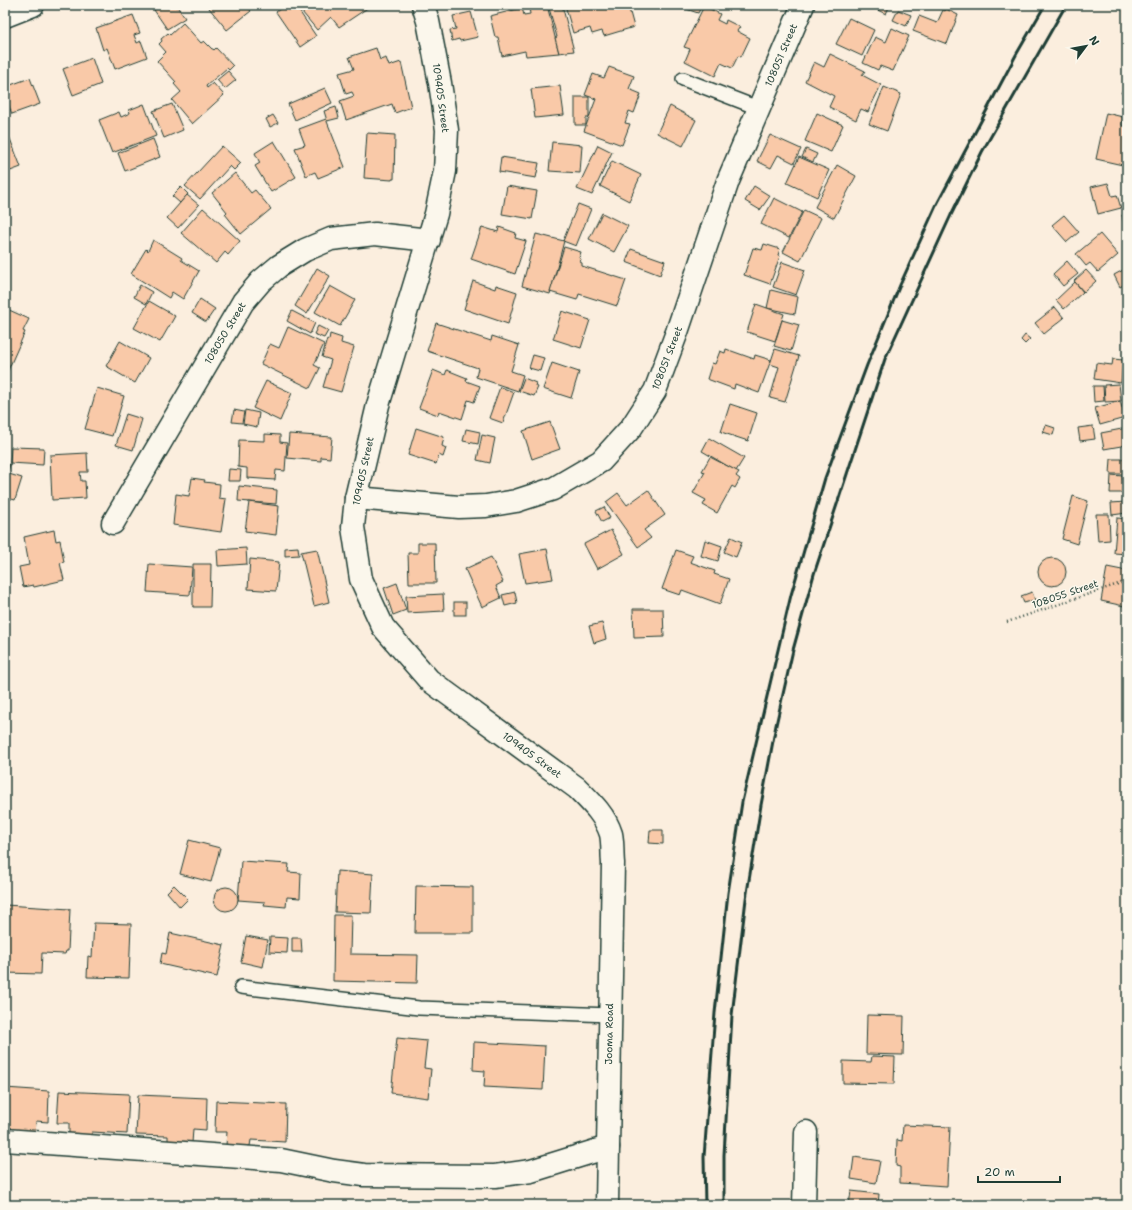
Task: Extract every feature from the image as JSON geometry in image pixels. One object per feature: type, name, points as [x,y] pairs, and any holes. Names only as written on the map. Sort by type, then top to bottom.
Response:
[{"type":"street","points":[[5,16],[33,5]]},
{"type":"street","name":"109405 Street","points":[[423,5],[428,21],[440,83],[447,130],[445,171],[429,240],[378,405],[356,498],[353,527],[361,580],[383,627],[429,680],[577,788],[595,805],[603,816],[611,835],[613,863]]},
{"type":"street","name":"108051 Street","points":[[356,498],[459,507],[486,506],[516,501],[553,488],[601,461],[631,428],[655,391],[677,332],[728,181],[803,5]]},
{"type":"street","name":"108050 Street","points":[[113,523],[243,302],[262,281],[279,266],[305,250],[330,239],[375,234],[429,240]]},
{"type":"street","name":"Jooma Road","points":[[607,1205],[613,863]]},
{"type":"street","points":[[804,1205],[806,1132]]},
{"type":"street","points":[[5,1140],[281,1160],[334,1171],[364,1175],[495,1176],[531,1171],[608,1147]]},
{"type":"lane","points":[[683,79],[758,108]]},
{"type":"lane","points":[[242,987],[419,1008],[610,1015]]},
{"type":"path","name":"108055 Street","points":[[1007,622],[1127,581]]},
{"type":"building","points":[[162,5],[176,5],[185,18],[167,29],[154,10]]},
{"type":"building","points":[[212,5],[246,5],[251,11],[227,30],[209,8]]},
{"type":"building","points":[[285,5],[295,5],[316,36],[300,47],[276,12]]},
{"type":"building","points":[[305,5],[372,5],[339,27],[331,17],[317,30],[302,12],[307,7]]},
{"type":"building","points":[[547,5],[559,53],[526,56],[525,51],[502,56],[498,37],[495,37],[490,16],[522,8],[524,15],[530,14],[529,8]]},
{"type":"building","points":[[562,5],[574,51],[559,53],[555,38],[557,37],[549,8]]},
{"type":"building","points":[[565,5],[628,5],[634,27],[604,36],[602,31],[592,34],[590,28],[573,33]]},
{"type":"building","points":[[687,5],[702,5],[698,13],[686,9]]},
{"type":"building","points":[[867,5],[890,5],[886,14]]},
{"type":"building","points":[[704,6],[720,14],[717,20],[725,24],[726,20],[740,27],[737,31],[750,38],[741,57],[738,56],[732,68],[721,63],[715,76],[685,61],[690,49],[684,47]]},
{"type":"building","points":[[946,9],[958,15],[947,44],[913,31],[919,16],[937,23],[943,10],[945,11]]},
{"type":"building","points":[[898,10],[911,15],[906,26],[893,20]]},
{"type":"building","points":[[471,12],[478,37],[460,41],[459,39],[452,41],[450,30],[456,29],[453,16]]},
{"type":"building","points":[[133,15],[140,33],[134,35],[137,43],[141,41],[147,57],[115,69],[107,48],[103,50],[96,28]]},
{"type":"building","points":[[849,18],[874,30],[862,56],[836,44]]},
{"type":"building","points":[[183,23],[201,43],[204,41],[212,49],[214,50],[216,48],[233,66],[229,70],[227,68],[206,86],[207,88],[213,83],[224,95],[192,124],[172,100],[181,92],[174,84],[176,82],[157,61],[166,52],[159,44],[162,41],[161,39],[168,33],[170,35]]},
{"type":"building","points":[[892,28],[909,36],[893,71],[880,66],[878,70],[863,63],[875,37],[886,42]]},
{"type":"building","points":[[376,48],[380,60],[386,58],[389,66],[401,62],[411,107],[395,113],[392,104],[346,120],[340,101],[354,96],[352,92],[346,94],[339,73],[354,69],[349,57]]},
{"type":"building","points":[[830,54],[865,71],[862,75],[881,85],[868,112],[861,109],[856,120],[829,107],[834,96],[805,81],[814,62],[824,67]]},
{"type":"building","points":[[92,58],[101,84],[73,95],[63,69]]},
{"type":"building","points":[[609,67],[634,76],[629,89],[641,94],[634,113],[629,111],[625,123],[630,124],[622,145],[584,131],[596,99],[585,95],[593,74],[604,78]]},
{"type":"building","points":[[228,71],[236,80],[225,89],[217,80]]},
{"type":"building","points":[[30,78],[40,104],[12,114],[5,96],[5,87]]},
{"type":"building","points":[[1127,82],[1127,96],[1121,93]]},
{"type":"building","points":[[560,86],[564,115],[535,118],[531,89]]},
{"type":"building","points":[[884,87],[901,94],[887,131],[869,124]]},
{"type":"building","points":[[325,88],[332,103],[295,120],[288,104]]},
{"type":"building","points":[[575,97],[589,97],[589,118],[586,118],[586,125],[575,125]]},
{"type":"building","points":[[144,104],[156,136],[112,153],[99,120],[119,112],[121,117],[130,113],[129,110]]},
{"type":"building","points":[[172,104],[183,130],[164,138],[153,111]]},
{"type":"building","points":[[670,106],[696,120],[683,146],[657,133]]},
{"type":"building","points":[[336,107],[339,118],[327,121],[324,111]]},
{"type":"building","points":[[817,113],[843,125],[831,152],[805,141]]},
{"type":"building","points":[[1106,113],[1123,117],[1122,125],[1127,127],[1127,166],[1096,159]]},
{"type":"building","points":[[273,115],[278,123],[270,127],[266,119]]},
{"type":"building","points":[[326,119],[345,167],[318,178],[315,172],[306,176],[295,148],[305,145],[299,129]]},
{"type":"building","points":[[5,126],[21,167],[5,173]]},
{"type":"building","points":[[367,133],[395,135],[394,179],[364,178]]},
{"type":"building","points":[[770,135],[801,149],[794,163],[778,155],[771,168],[757,161]]},
{"type":"building","points":[[153,139],[160,157],[125,171],[118,153]]},
{"type":"building","points":[[274,141],[296,177],[271,192],[255,166],[260,163],[255,153]]},
{"type":"building","points":[[552,142],[582,145],[580,173],[549,171]]},
{"type":"building","points":[[598,145],[612,152],[592,195],[577,189]]},
{"type":"building","points":[[222,146],[241,163],[234,170],[230,166],[200,199],[185,186]]},
{"type":"building","points":[[806,149],[817,154],[813,162],[802,157]]},
{"type":"building","points":[[501,157],[539,163],[536,178],[499,172]]},
{"type":"building","points":[[799,157],[829,170],[817,197],[787,183]]},
{"type":"building","points":[[612,161],[641,175],[629,201],[600,186]]},
{"type":"building","points":[[837,165],[856,176],[834,218],[815,207]]},
{"type":"building","points":[[235,173],[251,193],[255,190],[271,209],[241,234],[225,214],[227,212],[212,193]]},
{"type":"building","points":[[1108,183],[1112,196],[1117,195],[1121,208],[1098,214],[1091,187]]},
{"type":"building","points":[[507,186],[537,191],[532,219],[502,214]]},
{"type":"building","points":[[754,186],[770,196],[760,210],[745,201]]},
{"type":"building","points":[[181,187],[188,194],[180,203],[172,196]]},
{"type":"building","points":[[187,195],[199,205],[178,228],[167,218]]},
{"type":"building","points":[[774,198],[802,212],[789,238],[761,224]]},
{"type":"building","points":[[578,204],[591,209],[576,246],[563,241]]},
{"type":"building","points":[[203,208],[240,241],[228,255],[225,252],[216,263],[181,233]]},
{"type":"building","points":[[804,210],[821,218],[800,261],[783,252]]},
{"type":"building","points":[[602,213],[628,226],[614,252],[589,239]]},
{"type":"building","points":[[1127,214],[1127,239],[1122,215]]},
{"type":"building","points":[[1064,215],[1079,232],[1067,242],[1052,225]]},
{"type":"building","points":[[482,227],[498,232],[499,227],[516,233],[515,238],[526,241],[515,274],[471,259]]},
{"type":"building","points":[[536,234],[564,241],[550,294],[522,286]]},
{"type":"building","points":[[1100,234],[1118,255],[1098,272],[1090,263],[1086,266],[1076,254]]},
{"type":"building","points":[[153,240],[182,258],[181,260],[199,271],[183,299],[172,292],[169,298],[131,274],[146,249],[148,251]]},
{"type":"building","points":[[764,244],[780,249],[778,255],[780,256],[770,284],[744,275],[753,248],[762,250]]},
{"type":"building","points":[[564,247],[581,252],[579,258],[581,259],[580,262],[582,263],[582,266],[626,280],[617,306],[579,294],[577,300],[550,292]]},
{"type":"building","points":[[631,249],[665,261],[660,275],[626,262]]},
{"type":"building","points":[[1067,261],[1078,274],[1063,286],[1053,274]]},
{"type":"building","points":[[782,262],[805,270],[796,295],[773,287]]},
{"type":"building","points":[[317,268],[330,276],[307,314],[295,306]]},
{"type":"building","points":[[1127,268],[1127,283],[1120,287],[1114,275]]},
{"type":"building","points":[[1086,270],[1096,281],[1084,292],[1074,281]]},
{"type":"building","points":[[473,281],[495,289],[496,285],[517,292],[508,324],[464,309]]},
{"type":"building","points":[[1075,282],[1083,292],[1064,309],[1056,300]]},
{"type":"building","points":[[140,285],[152,292],[146,304],[134,297]]},
{"type":"building","points":[[330,286],[355,300],[340,326],[315,312]]},
{"type":"building","points":[[771,290],[798,297],[795,314],[767,308]]},
{"type":"building","points":[[200,299],[215,309],[206,322],[192,313]]},
{"type":"building","points":[[149,301],[175,316],[160,342],[134,328]]},
{"type":"building","points":[[756,304],[784,314],[775,341],[747,332]]},
{"type":"building","points":[[1055,307],[1064,318],[1044,334],[1035,323]]},
{"type":"building","points":[[7,309],[29,319],[23,331],[25,332],[5,377],[5,312]]},
{"type":"building","points":[[292,311],[315,323],[310,334],[287,321]]},
{"type":"building","points":[[562,311],[590,320],[581,348],[553,339]]},
{"type":"building","points":[[782,320],[799,325],[791,351],[774,346]]},
{"type":"building","points":[[436,323],[491,341],[492,336],[519,345],[511,371],[523,375],[518,391],[476,377],[478,368],[427,351]]},
{"type":"building","points":[[318,326],[328,331],[324,338],[314,334]]},
{"type":"building","points":[[288,327],[324,344],[314,365],[320,368],[310,388],[261,364],[270,344],[279,348]]},
{"type":"building","points":[[330,334],[342,338],[341,343],[354,347],[341,392],[323,387],[331,360],[322,357]]},
{"type":"building","points":[[1025,335],[1030,339],[1025,344],[1021,340]]},
{"type":"building","points":[[120,341],[149,358],[135,383],[106,366]]},
{"type":"building","points":[[726,349],[754,359],[755,355],[771,360],[759,393],[735,384],[734,389],[707,379],[712,363],[715,364],[720,351],[725,353]]},
{"type":"building","points":[[775,349],[799,356],[785,402],[770,398],[779,367],[770,364]]},
{"type":"building","points":[[533,355],[544,358],[540,371],[529,368]]},
{"type":"building","points":[[1113,359],[1123,360],[1121,383],[1094,379],[1096,363],[1112,365]]},
{"type":"building","points":[[552,363],[579,372],[571,398],[543,389]]},
{"type":"building","points":[[433,370],[445,375],[447,370],[467,378],[466,381],[480,386],[474,402],[468,400],[462,419],[439,411],[438,415],[419,408]]},
{"type":"building","points":[[524,378],[536,383],[535,386],[538,387],[534,396],[519,391]]},
{"type":"building","points":[[266,381],[292,393],[280,421],[253,408]]},
{"type":"building","points":[[1119,384],[1121,401],[1105,402],[1104,385]]},
{"type":"building","points":[[1093,386],[1103,386],[1104,401],[1094,402]]},
{"type":"building","points":[[500,387],[514,392],[503,423],[489,418]]},
{"type":"building","points":[[97,388],[124,396],[112,436],[85,429]]},
{"type":"building","points":[[1120,401],[1125,418],[1100,425],[1095,408]]},
{"type":"building","points":[[730,404],[757,413],[748,441],[721,432]]},
{"type":"building","points":[[234,410],[244,412],[242,423],[232,422]]},
{"type":"building","points":[[245,410],[259,413],[257,427],[243,424]]},
{"type":"building","points":[[126,414],[142,419],[133,450],[116,445]]},
{"type":"building","points":[[550,422],[560,449],[532,459],[523,431]]},
{"type":"building","points":[[1046,425],[1055,428],[1053,435],[1043,432]]},
{"type":"building","points":[[1093,426],[1095,439],[1080,441],[1078,428]]},
{"type":"building","points":[[416,428],[444,437],[442,446],[446,448],[443,457],[439,455],[436,464],[408,455]]},
{"type":"building","points":[[1127,428],[1127,445],[1104,449],[1101,433]]},
{"type":"building","points":[[466,429],[480,432],[478,444],[463,441]]},
{"type":"building","points":[[265,434],[280,435],[280,442],[287,443],[285,471],[276,470],[275,480],[247,478],[247,468],[238,467],[239,440],[265,441]]},
{"type":"building","points":[[289,434],[332,437],[330,458],[321,457],[321,461],[287,458]]},
{"type":"building","points":[[482,435],[495,438],[490,463],[477,460]]},
{"type":"building","points":[[709,438],[744,458],[736,471],[702,451]]},
{"type":"building","points":[[11,447],[44,448],[43,465],[10,463]]},
{"type":"building","points":[[87,453],[88,472],[80,472],[81,481],[85,481],[86,498],[52,500],[50,455]]},
{"type":"building","points":[[710,457],[739,472],[736,476],[740,479],[735,488],[732,486],[717,513],[703,505],[706,500],[693,493],[705,472],[702,471]]},
{"type":"building","points":[[1111,459],[1125,459],[1125,474],[1110,474]]},
{"type":"building","points":[[5,463],[10,465],[5,479]]},
{"type":"building","points":[[229,469],[241,470],[240,481],[228,481]]},
{"type":"building","points":[[9,474],[22,478],[15,500],[5,497],[5,487]]},
{"type":"building","points":[[1111,475],[1123,476],[1122,493],[1110,493]]},
{"type":"building","points":[[192,478],[205,480],[204,482],[220,484],[219,498],[226,499],[221,532],[173,525],[176,494],[189,496]]},
{"type":"building","points":[[239,486],[277,490],[276,504],[238,501]]},
{"type":"building","points":[[648,490],[665,515],[644,530],[651,538],[638,547],[606,502],[618,493],[627,505]]},
{"type":"building","points":[[1073,496],[1088,501],[1077,544],[1062,539]]},
{"type":"building","points":[[249,502],[279,506],[276,535],[245,531]]},
{"type":"building","points":[[1126,502],[1127,513],[1112,515],[1111,503]]},
{"type":"building","points":[[604,507],[610,518],[602,522],[596,511]]},
{"type":"building","points":[[1096,514],[1109,514],[1110,540],[1098,541]]},
{"type":"building","points":[[1117,518],[1127,519],[1127,554],[1114,553]]},
{"type":"building","points":[[54,530],[56,541],[60,540],[64,562],[60,563],[64,580],[34,587],[33,585],[23,587],[19,567],[29,565],[24,537]]},
{"type":"building","points":[[611,530],[624,554],[597,569],[584,544]]},
{"type":"building","points":[[731,537],[742,542],[736,557],[724,552]]},
{"type":"building","points":[[705,540],[722,546],[718,561],[701,556]]},
{"type":"building","points":[[418,543],[435,543],[436,583],[409,583],[408,553],[418,553]]},
{"type":"building","points":[[298,547],[299,555],[285,556],[285,548]]},
{"type":"building","points":[[246,548],[247,564],[218,566],[217,550]]},
{"type":"building","points":[[317,549],[329,602],[314,606],[301,552]]},
{"type":"building","points":[[547,549],[553,579],[525,583],[519,554]]},
{"type":"building","points":[[676,550],[693,556],[690,562],[715,571],[714,574],[729,579],[720,604],[682,590],[680,595],[662,589]]},
{"type":"building","points":[[491,557],[503,582],[496,586],[501,598],[482,607],[465,569]]},
{"type":"building","points":[[1052,558],[1062,562],[1066,572],[1062,582],[1052,586],[1042,582],[1038,572],[1042,562]]},
{"type":"building","points":[[250,559],[279,562],[276,591],[248,589]]},
{"type":"building","points":[[149,564],[192,567],[190,595],[147,592]]},
{"type":"building","points":[[193,564],[211,564],[210,607],[193,607]]},
{"type":"building","points":[[1107,567],[1127,571],[1127,592],[1124,606],[1101,601]]},
{"type":"building","points":[[397,583],[406,610],[393,615],[384,588]]},
{"type":"building","points":[[515,592],[517,603],[505,606],[502,595]]},
{"type":"building","points":[[1032,592],[1035,600],[1024,603],[1021,596]]},
{"type":"building","points":[[443,594],[444,611],[407,613],[406,596]]},
{"type":"building","points":[[454,602],[466,602],[466,615],[454,615]]},
{"type":"building","points":[[633,609],[663,609],[664,637],[634,638]]},
{"type":"building","points":[[602,623],[606,639],[594,643],[589,626]]},
{"type":"building","points":[[650,830],[663,830],[663,844],[649,843]]},
{"type":"building","points":[[189,840],[220,848],[211,882],[180,874]]},
{"type":"building","points":[[241,861],[289,864],[288,872],[301,873],[300,898],[287,897],[286,907],[264,905],[265,902],[238,900]]},
{"type":"building","points":[[337,871],[373,874],[371,913],[335,912]]},
{"type":"building","points":[[174,885],[188,899],[180,907],[167,892]]},
{"type":"building","points":[[416,886],[473,887],[473,933],[415,933]]},
{"type":"building","points":[[226,887],[231,888],[237,894],[237,904],[231,910],[226,911],[221,910],[215,904],[214,899],[215,894],[221,888]]},
{"type":"building","points":[[5,905],[70,909],[68,951],[66,951],[65,954],[42,953],[41,974],[5,973]]},
{"type":"building","points":[[334,915],[351,915],[350,954],[418,955],[417,983],[333,981]]},
{"type":"building","points":[[94,923],[131,924],[129,978],[87,977],[88,956],[92,957]]},
{"type":"building","points":[[170,933],[224,945],[217,977],[160,964],[162,953],[166,954]]},
{"type":"building","points":[[246,936],[268,940],[263,967],[241,962]]},
{"type":"building","points":[[270,937],[288,938],[287,953],[269,952]]},
{"type":"building","points":[[292,938],[301,938],[302,952],[292,952]]},
{"type":"building","points":[[867,1015],[904,1016],[903,1055],[866,1054]]},
{"type":"building","points":[[397,1038],[427,1041],[424,1068],[431,1069],[428,1098],[391,1093]]},
{"type":"building","points":[[474,1042],[545,1046],[543,1090],[484,1087],[485,1071],[473,1070]]},
{"type":"building","points":[[872,1056],[895,1057],[894,1084],[843,1083],[843,1061],[871,1062]]},
{"type":"building","points":[[5,1088],[49,1091],[48,1122],[36,1121],[35,1134],[12,1133],[12,1128],[5,1127]]},
{"type":"building","points":[[59,1091],[129,1094],[127,1134],[92,1132],[92,1137],[69,1136],[69,1123],[57,1123]]},
{"type":"building","points":[[138,1095],[207,1098],[206,1130],[193,1129],[192,1143],[168,1142],[168,1136],[136,1135]]},
{"type":"building","points":[[216,1101],[286,1104],[285,1142],[251,1140],[250,1146],[226,1145],[227,1132],[215,1132]]},
{"type":"building","points":[[903,1125],[950,1127],[947,1186],[900,1183],[900,1167],[896,1166],[897,1140],[902,1141]]},
{"type":"building","points":[[854,1157],[880,1161],[876,1183],[851,1179]]},
{"type":"building","points":[[851,1191],[879,1194],[878,1205],[849,1205]]},
{"type":"railway","points":[[705,1205],[704,1157],[715,1013],[728,893],[742,802],[791,595],[825,478],[867,365],[900,285],[936,206],[1016,55],[1045,5]]},
{"type":"railway","points":[[724,1205],[724,1155],[732,1015],[746,899],[776,725],[793,650],[814,574],[885,359],[951,215],[982,152],[1066,5]]}]
